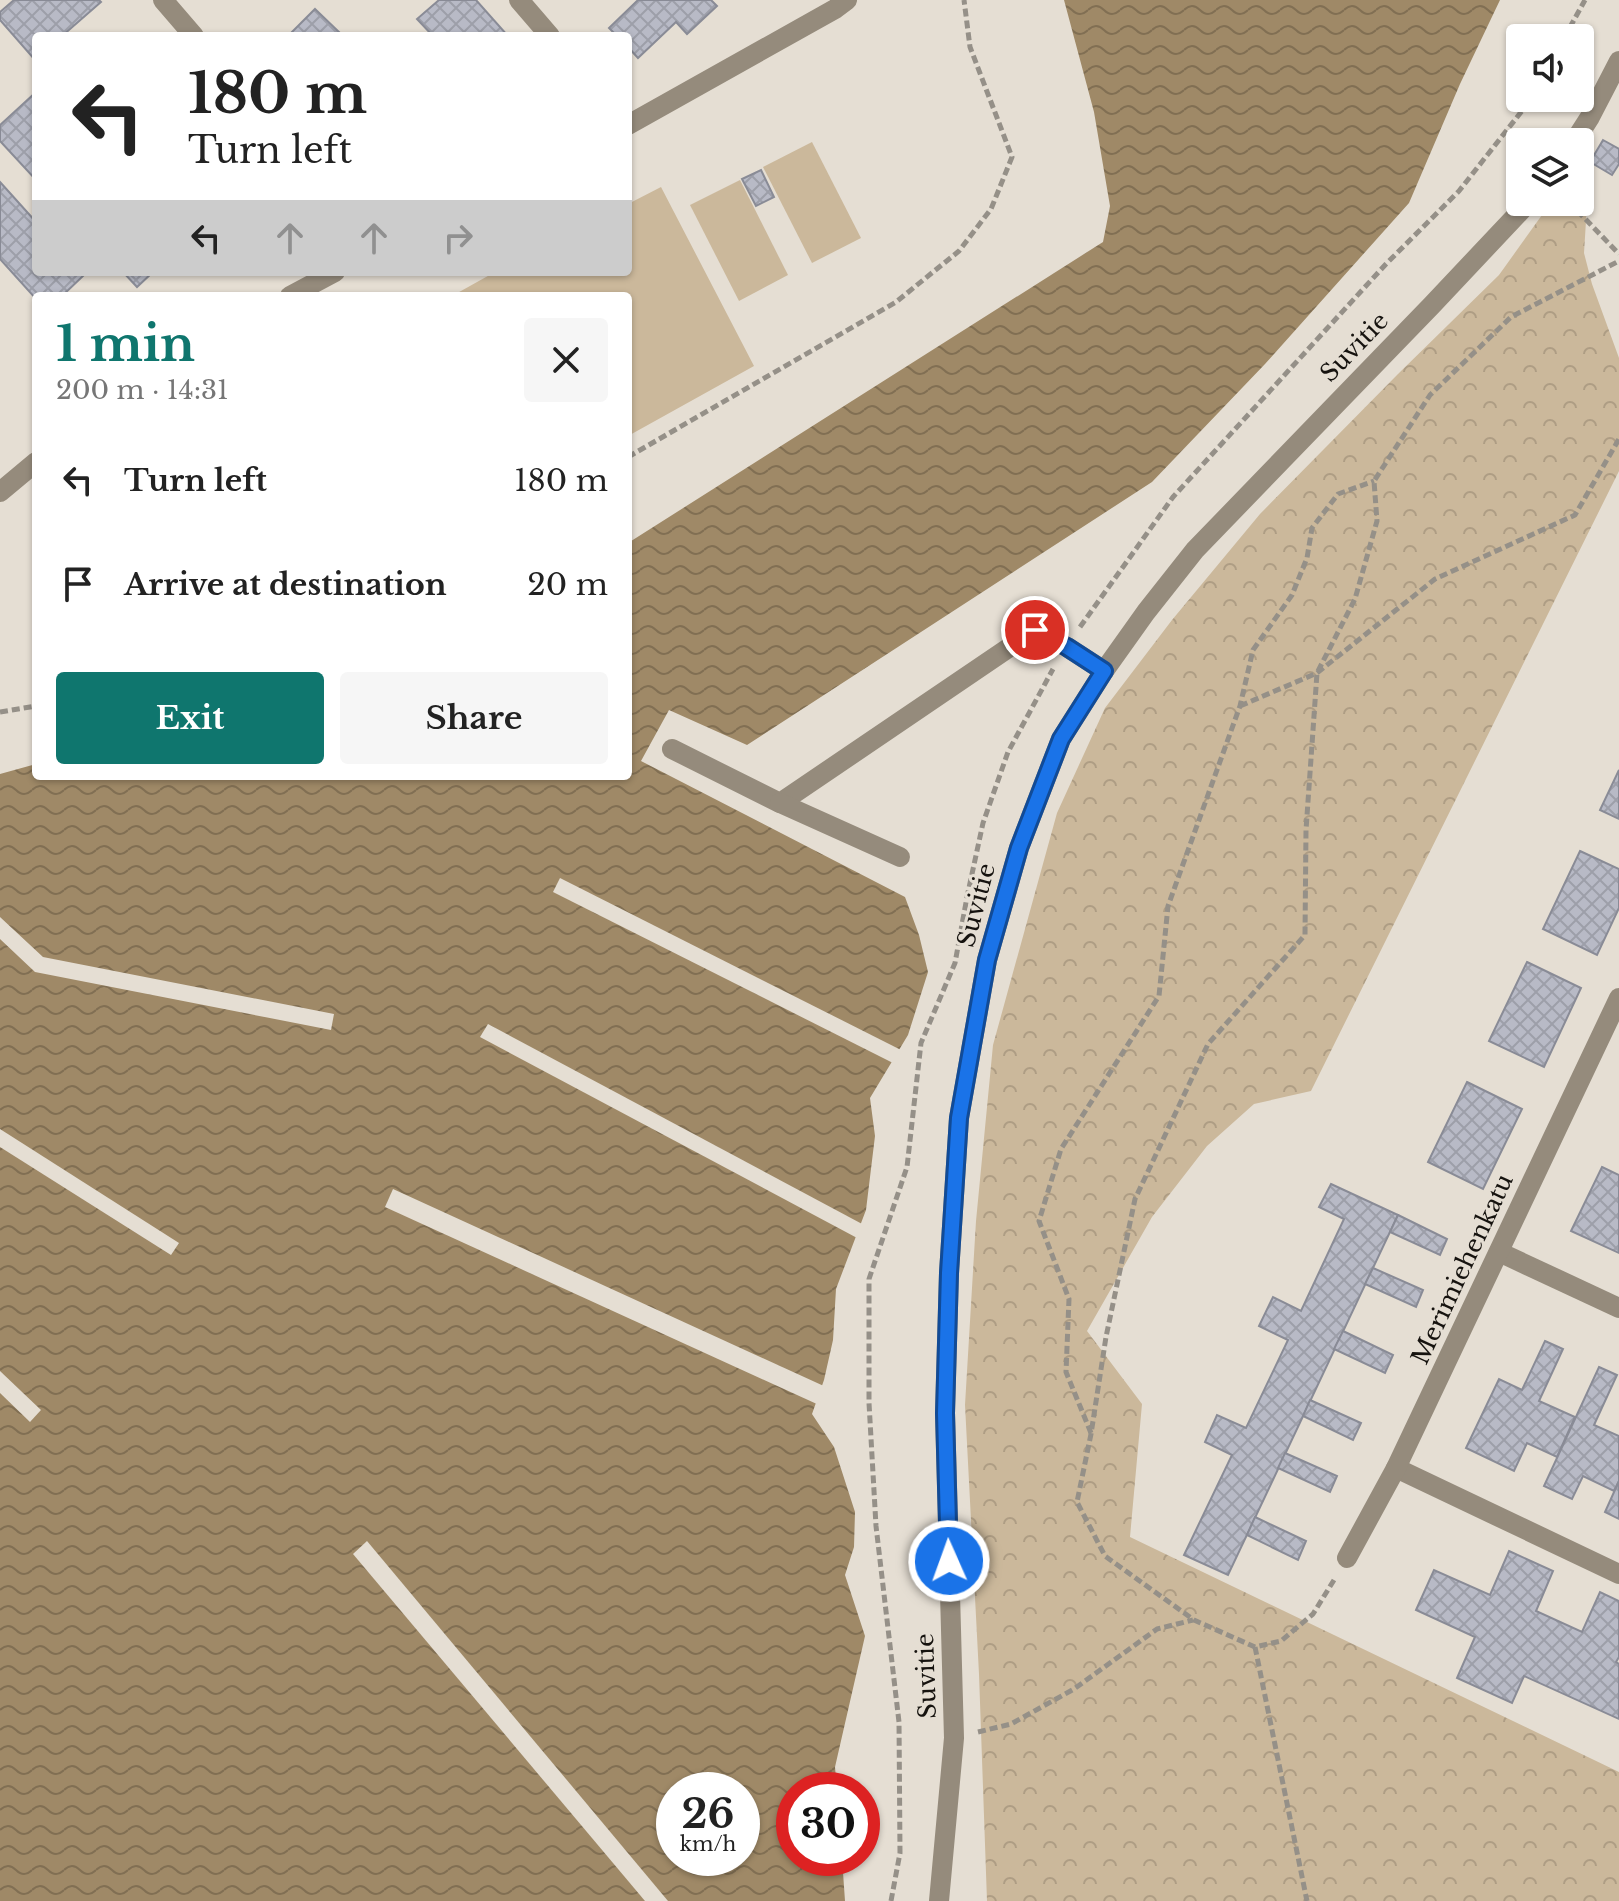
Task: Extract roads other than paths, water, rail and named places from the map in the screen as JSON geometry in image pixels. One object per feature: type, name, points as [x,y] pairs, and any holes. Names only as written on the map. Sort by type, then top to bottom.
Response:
[{"type":"street","points":[[163,0],[191,32]]},
{"type":"street","points":[[519,0],[547,32]]},
{"type":"street","points":[[632,123],[847,0]]},
{"type":"street","points":[[1583,128],[1619,61]]},
{"type":"street","name":"Suvitie","points":[[939,1901],[954,1738],[945,1413],[949,1273],[959,1118],[987,960],[1019,848],[1061,739],[1146,612],[1195,550],[1516,216]]},
{"type":"street","points":[[298,292],[328,276]]},
{"type":"street","points":[[0,492],[32,465]]},
{"type":"street","points":[[780,803],[1035,630],[1104,671]]},
{"type":"street","points":[[672,749],[780,803],[900,857]]},
{"type":"street","name":"Merimiehenkatu","points":[[1347,1558],[1396,1468],[1619,998]]},
{"type":"street","points":[[1499,1252],[1619,1308]]},
{"type":"street","points":[[1396,1468],[1619,1574]]},
{"type":"water","points":[[1064,0],[1500,0],[1409,203],[1265,364],[1152,482],[747,745],[669,710],[641,761],[905,897],[928,972],[908,1035],[870,1098],[875,1136],[866,1210],[836,1289],[833,1340],[812,1414],[834,1447],[855,1512],[854,1547],[845,1575],[865,1636],[835,1772],[776,1772],[776,1876],[843,1876],[845,1901],[0,1901],[0,774],[32,765],[32,780],[632,780],[632,540],[1103,242],[1110,206],[1094,112]]}]
